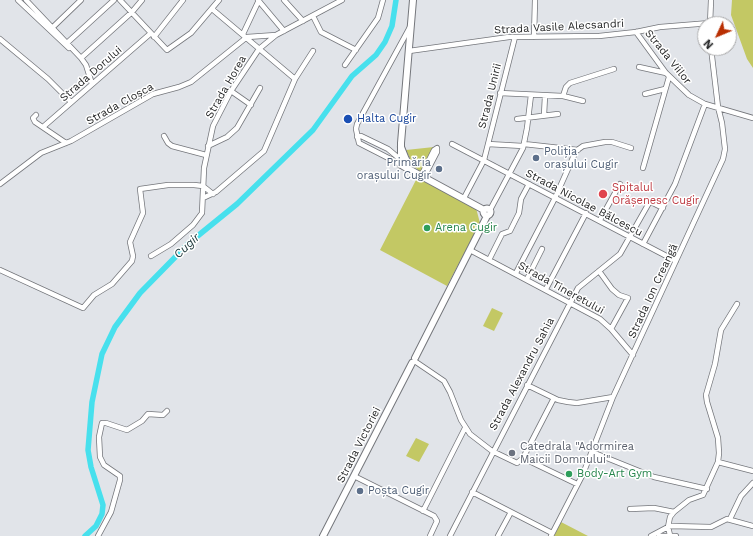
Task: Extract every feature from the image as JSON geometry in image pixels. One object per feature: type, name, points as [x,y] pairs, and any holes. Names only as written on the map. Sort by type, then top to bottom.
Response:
[{"type":"main road","points":[[412,0],[400,145],[403,162],[421,176],[487,210]]},
{"type":"main road","name":"Strada Victoriei","points":[[323,536],[470,250],[486,216],[483,213],[487,210]]},
{"type":"street","points":[[18,0],[54,36],[74,50]]},
{"type":"street","points":[[26,0],[81,58],[86,65],[92,84]]},
{"type":"street","points":[[52,28],[81,0]]},
{"type":"street","points":[[67,43],[114,0]]},
{"type":"street","points":[[120,0],[167,50],[191,33],[219,0]]},
{"type":"street","points":[[81,58],[132,12],[142,0]]},
{"type":"street","name":"Strada Dorului","points":[[43,127],[92,84],[152,35],[183,0]]},
{"type":"street","points":[[245,35],[258,0],[284,31]]},
{"type":"street","points":[[284,0],[303,21]]},
{"type":"street","points":[[245,35],[276,35],[342,0]]},
{"type":"street","points":[[346,65],[378,18],[383,0]]},
{"type":"street","points":[[534,37],[535,0]]},
{"type":"street","points":[[710,0],[710,16]]},
{"type":"street","points":[[212,9],[245,35],[295,79]]},
{"type":"street","points":[[313,16],[321,32],[356,50]]},
{"type":"street","name":"Strada Vasile Alecsandri","points":[[398,46],[409,49],[515,37],[586,36],[636,32],[660,27],[697,25]]},
{"type":"street","points":[[403,162],[358,143],[357,124],[398,46],[410,27]]},
{"type":"street","name":"Strada Viilor","points":[[636,32],[668,75],[689,96],[705,104],[753,118]]},
{"type":"street","name":"Strada Cloșca","points":[[0,184],[41,153],[66,143],[153,94],[179,87],[190,82],[245,35]]},
{"type":"street","name":"Strada Horea","points":[[151,256],[171,244],[193,225],[202,212],[206,154],[214,126],[231,91],[259,48],[276,35]]},
{"type":"street","name":"Strada Unirii","points":[[464,198],[484,160],[515,37]]},
{"type":"street","points":[[0,38],[48,79],[71,102]]},
{"type":"street","points":[[203,198],[213,194],[264,151],[295,79],[313,51]]},
{"type":"street","name":"Strada Ion Creangă","points":[[551,534],[592,452],[614,397],[723,159],[725,149],[723,130],[718,107],[712,56]]},
{"type":"street","points":[[639,67],[668,75],[643,168]]},
{"type":"street","points":[[563,96],[566,87],[570,83],[614,68]]},
{"type":"street","points":[[208,146],[231,134],[240,123],[260,88]]},
{"type":"street","points":[[645,94],[665,89]]},
{"type":"street","points":[[231,91],[251,105]]},
{"type":"street","points":[[500,93],[563,96],[583,101]]},
{"type":"street","points":[[487,210],[509,174],[524,145],[529,118],[531,95]]},
{"type":"street","points":[[544,115],[545,96]]},
{"type":"street","points":[[643,244],[663,208],[685,161],[705,104]]},
{"type":"street","points":[[517,120],[558,114]]},
{"type":"street","points":[[36,115],[34,120],[66,143]]},
{"type":"street","points":[[164,136],[172,146],[206,154]]},
{"type":"street","points":[[358,137],[361,136],[388,150],[403,162]]},
{"type":"street","points":[[516,273],[555,198],[577,151],[583,146],[612,142],[631,148]]},
{"type":"street","name":"Strada Nicolae Bălcescu","points":[[452,144],[676,261]]},
{"type":"street","points":[[488,144],[524,145],[577,151]]},
{"type":"street","points":[[421,176],[436,151]]},
{"type":"street","points":[[489,260],[502,234],[510,231],[519,212],[521,199],[529,184]]},
{"type":"street","points":[[600,220],[620,184]]},
{"type":"street","points":[[0,270],[83,308],[94,295],[112,284],[128,268],[133,256],[130,242],[143,213],[140,189],[168,185],[203,186],[213,194]]},
{"type":"street","name":"Strada Alexandru Sahia","points":[[450,536],[492,451],[528,385],[570,302],[580,286],[620,254],[649,203],[651,202],[663,208]]},
{"type":"street","points":[[546,289],[586,213]]},
{"type":"street","points":[[527,279],[542,249]]},
{"type":"street","name":"Strada Tineretului","points":[[470,250],[516,273],[600,319],[611,329],[633,355]]},
{"type":"street","points":[[599,271],[612,289],[619,295],[628,298],[611,329]]},
{"type":"street","points":[[670,535],[668,526],[669,519],[674,512],[690,500],[703,494],[707,489],[718,462],[718,438],[706,395],[715,364],[721,330],[737,304]]},
{"type":"street","points":[[414,361],[444,381],[465,428],[492,451],[517,463],[523,458],[554,398]]},
{"type":"street","points":[[528,385],[554,398],[568,402],[577,403],[614,397]]},
{"type":"street","points":[[98,536],[111,512],[120,480],[120,476],[104,465],[100,457],[99,437],[102,423],[106,422],[127,430],[142,421],[148,414],[163,415],[167,411]]},
{"type":"street","points":[[422,510],[465,428]]},
{"type":"street","points":[[592,452],[654,477],[707,489]]},
{"type":"street","points":[[523,458],[577,484]]},
{"type":"street","points":[[718,462],[753,471]]},
{"type":"street","points":[[354,476],[436,518],[436,524],[430,536]]},
{"type":"street","points":[[730,519],[741,496],[753,483]]},
{"type":"street","points":[[472,492],[551,534]]},
{"type":"street","points":[[630,509],[654,508],[674,512]]},
{"type":"street","points":[[498,536],[511,512]]},
{"type":"street","points":[[651,536],[668,526],[711,526],[730,519],[753,526]]},
{"type":"street","points":[[659,536],[676,536]]},
{"type":"green space","points":[[732,0],[753,0],[753,68],[747,59],[737,32],[737,16],[731,15]]},
{"type":"green space","points":[[434,147],[421,173],[413,165],[406,150]]},
{"type":"green space","points":[[417,178],[476,208],[480,223],[447,286],[380,250]]},
{"type":"green space","points":[[492,308],[503,313],[494,331],[483,326]]},
{"type":"green space","points":[[416,438],[429,444],[419,462],[406,456]]},
{"type":"green space","points":[[561,522],[588,536],[554,536]]},
{"type":"waterway","name":"Cugir","points":[[85,536],[96,526],[102,514],[103,505],[91,467],[88,450],[92,402],[102,354],[115,327],[140,293],[189,243],[237,204],[313,130],[352,76],[376,55],[385,42],[392,26],[396,0]]},
{"type":"place","name":"Halta Cugir","points":[[348,119]]},
{"type":"place","name":"Poliția orașului Cugir","points":[[536,158]]},
{"type":"place","name":"Primăria orașului Cugir","points":[[439,169]]},
{"type":"place","name":"Spitalul Orășenesc Cugir","points":[[603,194]]},
{"type":"place","name":"Arena Cugir","points":[[427,228]]},
{"type":"place","name":"Catedrala \"Adormirea Maicii Domnului\"","points":[[512,453]]},
{"type":"place","name":"Body-Art Gym","points":[[569,474]]},
{"type":"place","name":"Poșta Cugir","points":[[360,491]]}]
